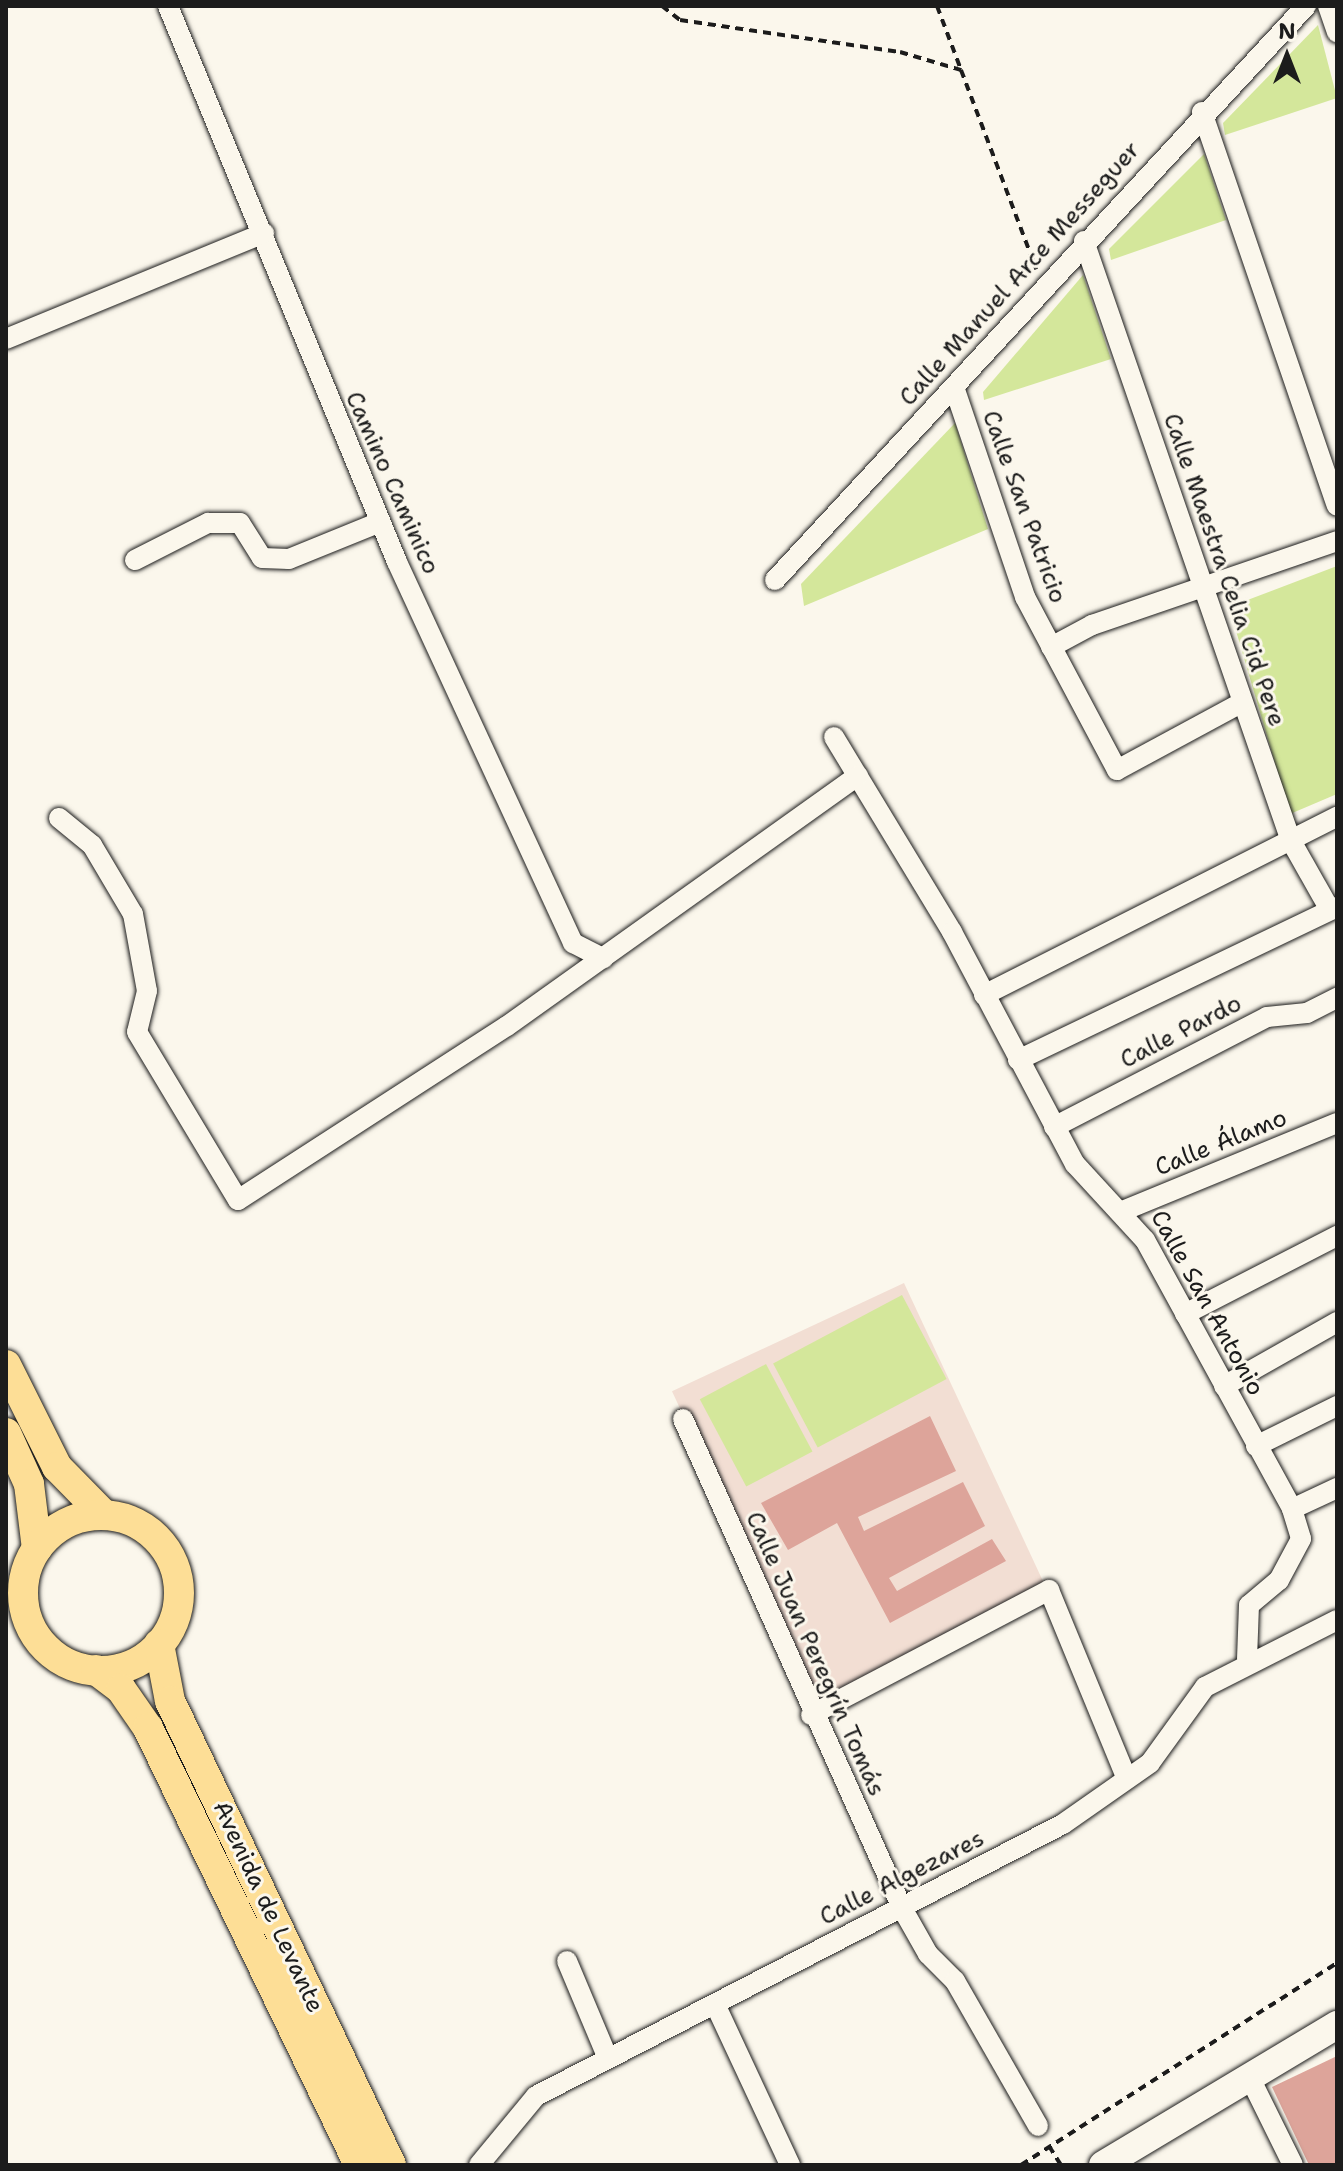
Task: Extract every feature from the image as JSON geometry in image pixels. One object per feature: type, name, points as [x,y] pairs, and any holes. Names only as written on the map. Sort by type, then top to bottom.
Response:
[{"type":"main road","points":[[6,1365],[57,1467],[104,1515]]},
{"type":"main road","points":[[6,1433],[29,1484],[37,1549],[23,1587],[31,1627],[57,1657],[96,1670],[137,1661],[159,1644],[178,1604],[172,1562],[145,1528],[104,1515],[73,1520],[37,1549]]},
{"type":"main road","name":"Avenida de Levante","points":[[159,1644],[170,1701],[391,2165]]},
{"type":"main road","name":"Avenida de Levante","points":[[96,1670],[141,1714],[359,2165]]},
{"type":"main road","points":[[1103,2165],[1337,2025]]},
{"type":"street","name":"Camino Caminico","points":[[168,6],[264,233],[380,522],[573,943],[603,958]]},
{"type":"street","name":"Calle Manuel Arce Messeguer","points":[[775,580],[1202,112],[1306,6]]},
{"type":"street","points":[[1328,6],[1337,32]]},
{"type":"street","points":[[1202,112],[1337,506]]},
{"type":"street","points":[[6,339],[264,233]]},
{"type":"street","name":"Calle Maestra Celia Cid Pere","points":[[1084,241],[1291,841],[1334,909]]},
{"type":"street","name":"Calle San Patricio","points":[[954,387],[1025,597],[1117,770],[1241,703]]},
{"type":"street","points":[[135,560],[208,523],[240,523],[262,558],[289,559],[380,522]]},
{"type":"street","points":[[1051,647],[1201,587],[1337,541]]},
{"type":"street","name":"Calle San Antonio","points":[[834,737],[984,995],[1075,1164],[1125,1210],[1292,1509],[1301,1539],[1279,1580],[1249,1605],[1247,1659]]},
{"type":"street","points":[[59,818],[92,845],[133,914],[147,991],[137,1032],[238,1200],[603,958],[858,776]]},
{"type":"street","points":[[984,995],[1337,817]]},
{"type":"street","points":[[1018,1060],[1334,909]]},
{"type":"street","name":"Calle Pardo","points":[[1054,1127],[1267,1017],[1307,1013],[1337,998]]},
{"type":"street","name":"Calle Álamo","points":[[1125,1210],[1337,1123]]},
{"type":"street","points":[[1185,1314],[1337,1236]]},
{"type":"street","points":[[1224,1386],[1337,1322]]},
{"type":"street","points":[[1256,1446],[1337,1406]]},
{"type":"street","name":"Calle Juan Peregrín Tomás","points":[[683,1419],[811,1715],[902,1908],[928,1954],[955,1981],[1038,2126]]},
{"type":"street","points":[[1292,1509],[1337,1488]]},
{"type":"street","points":[[811,1715],[1049,1590],[1127,1779]]},
{"type":"street","name":"Calle Algezares","points":[[479,2165],[536,2096],[606,2054],[715,2004],[1063,1824],[1150,1763],[1205,1687],[1247,1659],[1337,1620]]},
{"type":"street","points":[[567,1961],[606,2054]]},
{"type":"street","points":[[715,2004],[790,2165]]},
{"type":"street","points":[[1249,2076],[1293,2165]]},
{"type":"path","points":[[662,6],[680,20],[900,52],[961,70]]},
{"type":"path","points":[[937,6],[1041,289]]},
{"type":"path","points":[[1021,2165],[1337,1963]]},
{"type":"path","points":[[1038,2126],[1061,2165]]},
{"type":"shaded area","points":[[904,1283],[1048,1591],[816,1699],[672,1391]]},
{"type":"green space","points":[[1318,25],[1337,98],[1225,135],[1223,123]]},
{"type":"green space","points":[[1204,154],[1226,220],[1111,260],[1109,249]]},
{"type":"green space","points":[[1083,275],[1111,359],[984,400],[983,392]]},
{"type":"green space","points":[[955,423],[988,529],[804,606],[801,584]]},
{"type":"green space","points":[[1337,566],[1337,794],[1290,814],[1229,607]]},
{"type":"green space","points":[[902,1295],[947,1379],[818,1447],[773,1364]]},
{"type":"green space","points":[[766,1364],[812,1451],[746,1487],[700,1399]]},
{"type":"building","points":[[930,1416],[956,1471],[858,1517],[864,1531],[963,1482],[985,1526],[889,1578],[897,1591],[992,1539],[1006,1561],[890,1623],[837,1523],[788,1550],[761,1503]]},
{"type":"building","points":[[1337,2056],[1337,2165],[1309,2165],[1272,2087]]}]
